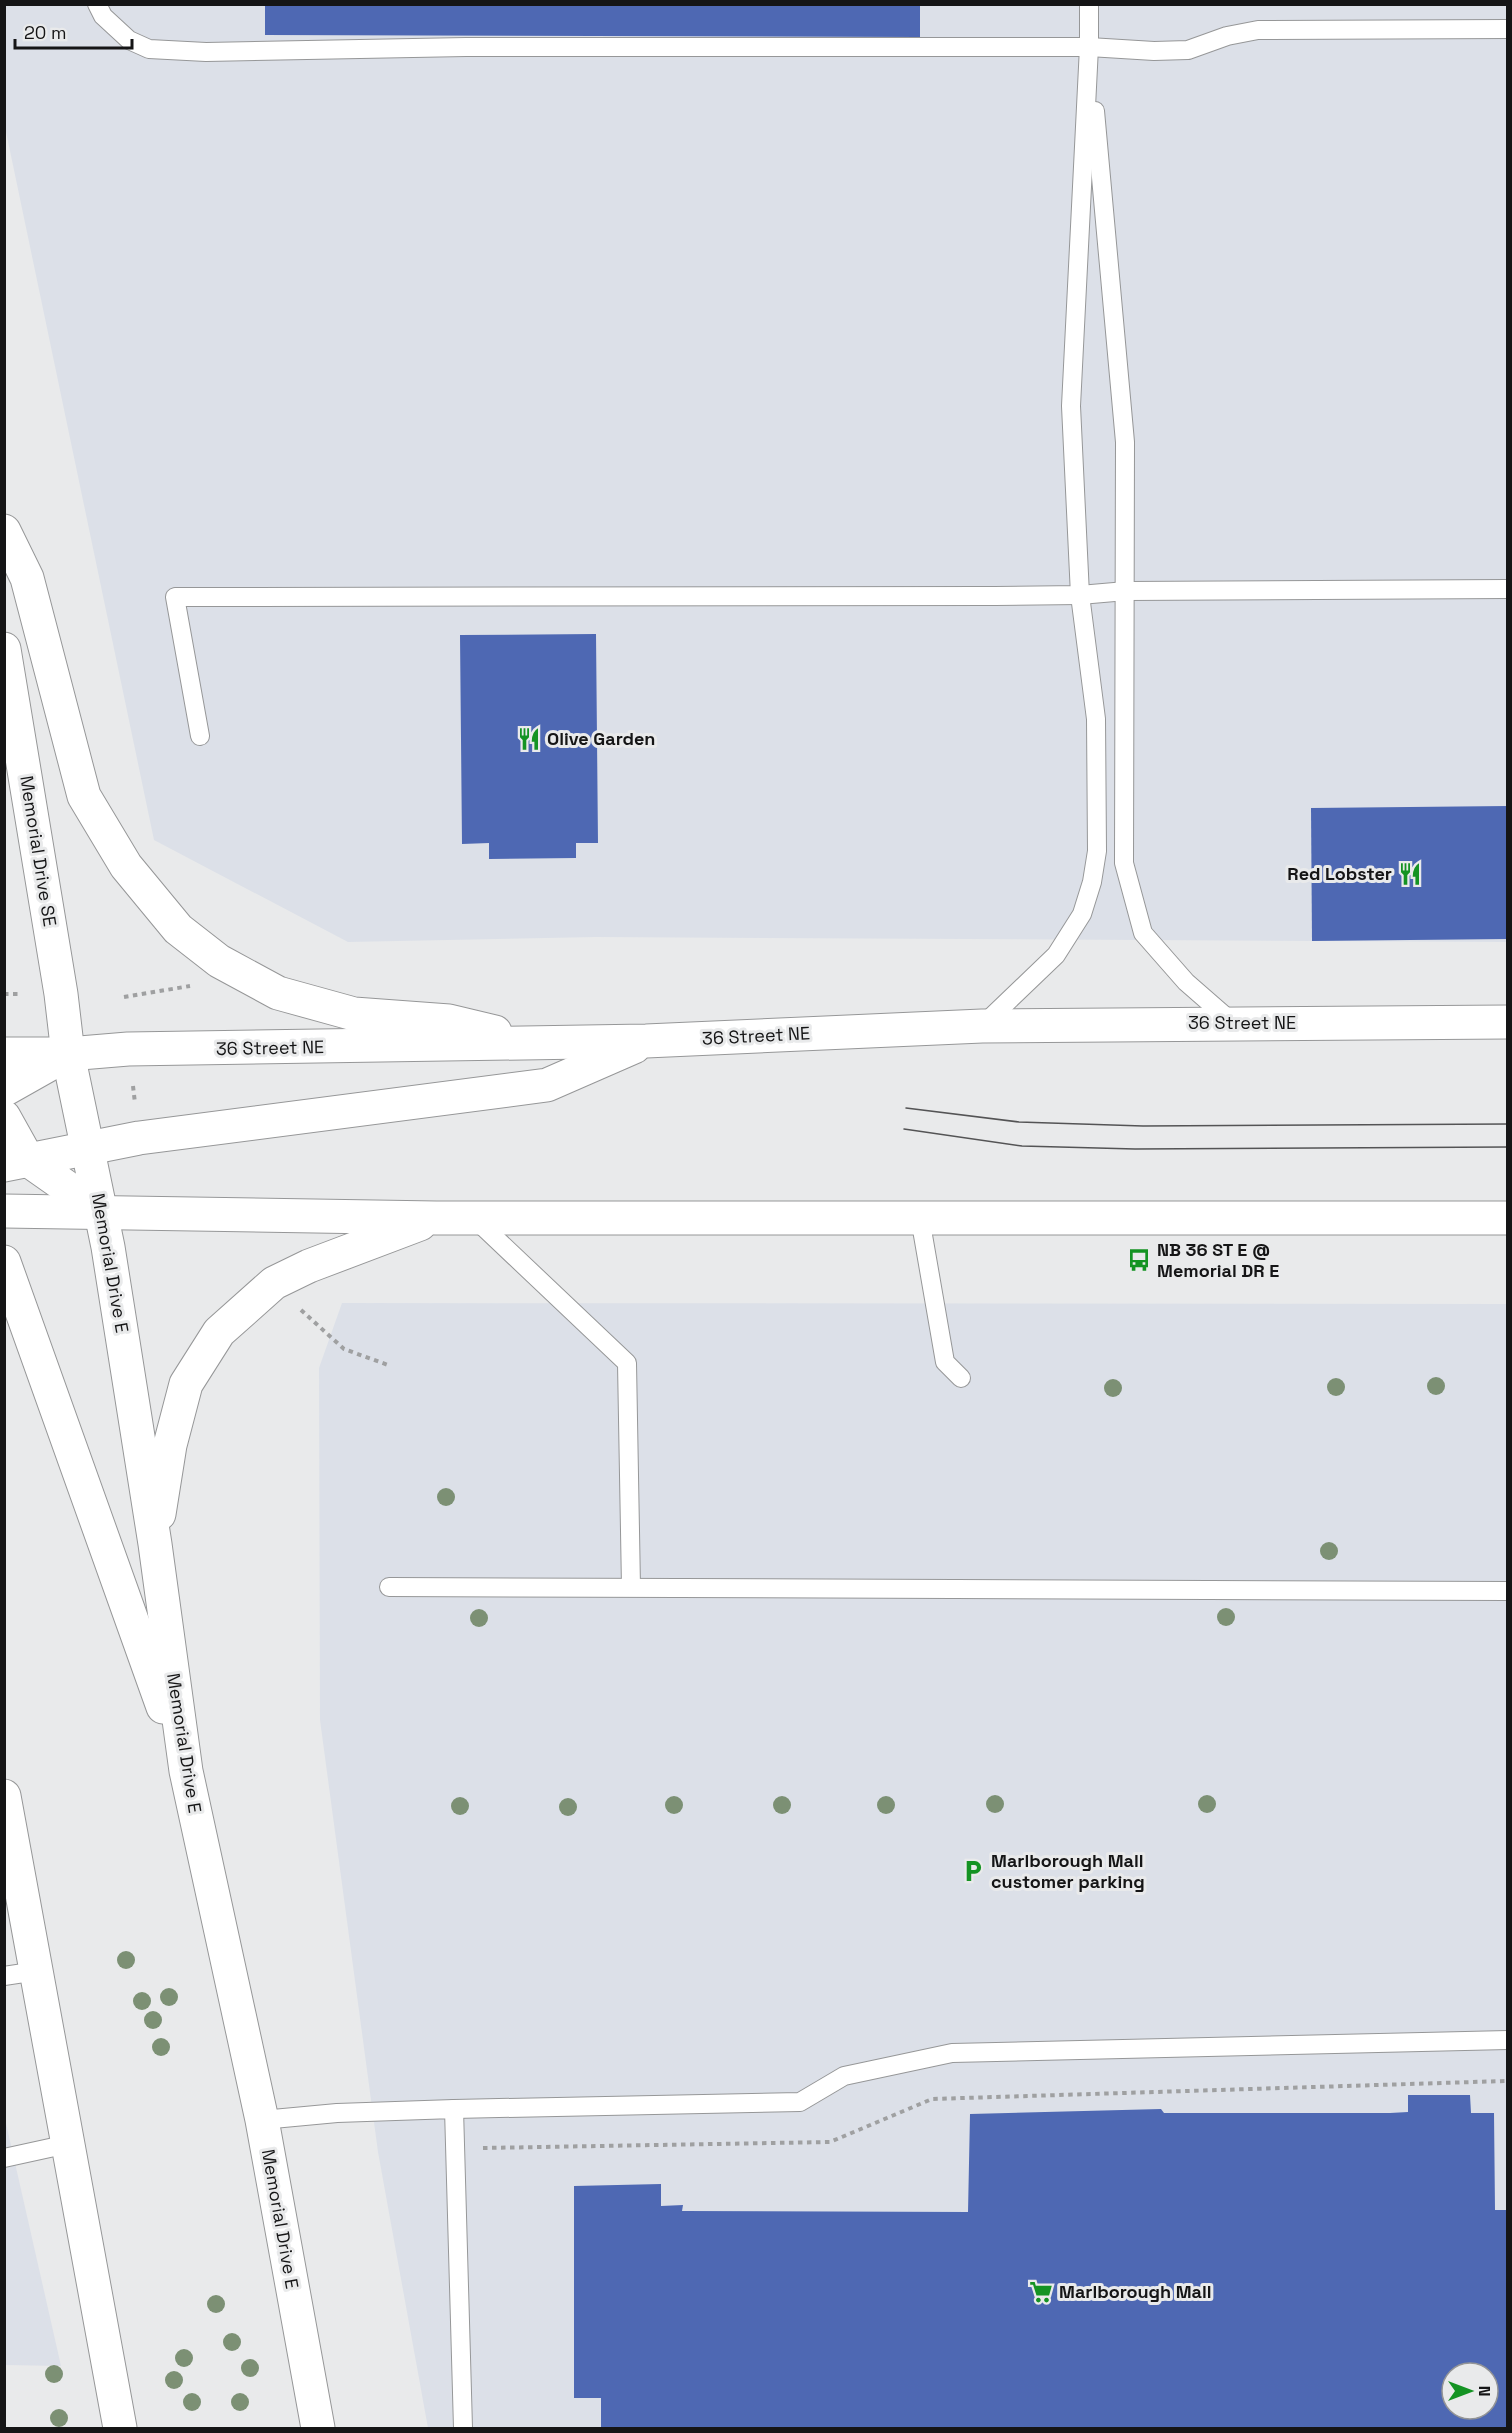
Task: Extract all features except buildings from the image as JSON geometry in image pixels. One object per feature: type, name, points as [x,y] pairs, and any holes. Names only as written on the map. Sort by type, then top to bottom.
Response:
[{"type":"main road","points":[[4,531],[27,578],[84,796],[126,866],[178,929],[219,961],[278,993],[354,1014],[449,1021],[544,1043]]},
{"type":"main road","name":"Memorial Drive SE","points":[[4,649],[61,994],[68,1054]]},
{"type":"main road","name":"36 Street NE","points":[[4,1054],[68,1054],[128,1049],[646,1041],[982,1026],[1508,1022]]},
{"type":"main road","points":[[16,1163],[139,1138],[548,1085],[646,1041]]},
{"type":"main road","points":[[4,1090],[68,1054]]},
{"type":"main road","name":"Memorial Drive E","points":[[68,1054],[102,1212],[155,1544],[186,1771],[262,2120],[318,2428]]},
{"type":"main road","points":[[4,1117],[16,1163],[102,1212]]},
{"type":"main road","points":[[4,1211],[435,1218],[1508,1218]]},
{"type":"main road","points":[[155,1544],[170,1445],[186,1384],[219,1332],[274,1283],[309,1266],[435,1218]]},
{"type":"main road","points":[[4,1262],[186,1771]]},
{"type":"main road","points":[[4,1796],[13,1885],[37,1971],[120,2428]]},
{"type":"lane","points":[[97,4],[103,16],[129,40],[149,49],[206,52],[466,47],[1089,47],[1154,51],[1188,50],[1227,36],[1258,30],[1508,29]]},
{"type":"lane","points":[[982,1026],[1056,955],[1082,914],[1092,882],[1097,851],[1096,719],[1080,595],[1071,406],[1089,47],[1089,4]]},
{"type":"lane","points":[[1089,47],[1125,442],[1124,863],[1143,933],[1186,982],[1234,1023]]},
{"type":"lane","points":[[200,736],[175,597],[1080,595],[1126,591],[1508,589]]},
{"type":"lane","points":[[474,1218],[627,1363],[631,1587]]},
{"type":"lane","points":[[920,1218],[945,1362],[961,1378]]},
{"type":"lane","points":[[389,1587],[1508,1591]]},
{"type":"lane","points":[[4,1976],[37,1971]]},
{"type":"lane","points":[[262,2120],[337,2113],[454,2109],[800,2102],[844,2076],[952,2052],[1508,2040]]},
{"type":"lane","points":[[454,2109],[463,2428]]},
{"type":"lane","points":[[4,2157],[68,2144]]},
{"type":"path","points":[[124,997],[194,985]]},
{"type":"path","points":[[4,994],[22,994]]},
{"type":"path","points":[[294,1303],[344,1349],[388,1365]]},
{"type":"path","points":[[455,2150],[830,2142],[932,2099],[1505,2081]]},
{"type":"shaded area","points":[[4,5],[1507,5],[1507,942],[596,937],[348,942],[154,840],[5,127]]},
{"type":"shaded area","points":[[342,1303],[1507,1304],[1507,2428],[428,2428],[378,2152],[320,1720],[319,1368]]},
{"type":"shaded area","points":[[5,2119],[61,2366],[5,2365]]},
{"type":"tram line","points":[[906,1108],[1019,1122],[1143,1126],[1508,1124]]},
{"type":"tram line","points":[[904,1129],[1022,1146],[1135,1149],[1508,1147]]},
{"type":"place","name":"Olive Garden","points":[[529,739]]},
{"type":"place","name":"Red Lobster","points":[[1410,874]]},
{"type":"place","name":"NB 36 ST E @ Memorial DR E","points":[[1139,1260]]},
{"type":"place","name":"Marlborough Mall customer parking","points":[[973,1871]]},
{"type":"place","name":"Marlborough Mall","points":[[1041,2292]]}]
